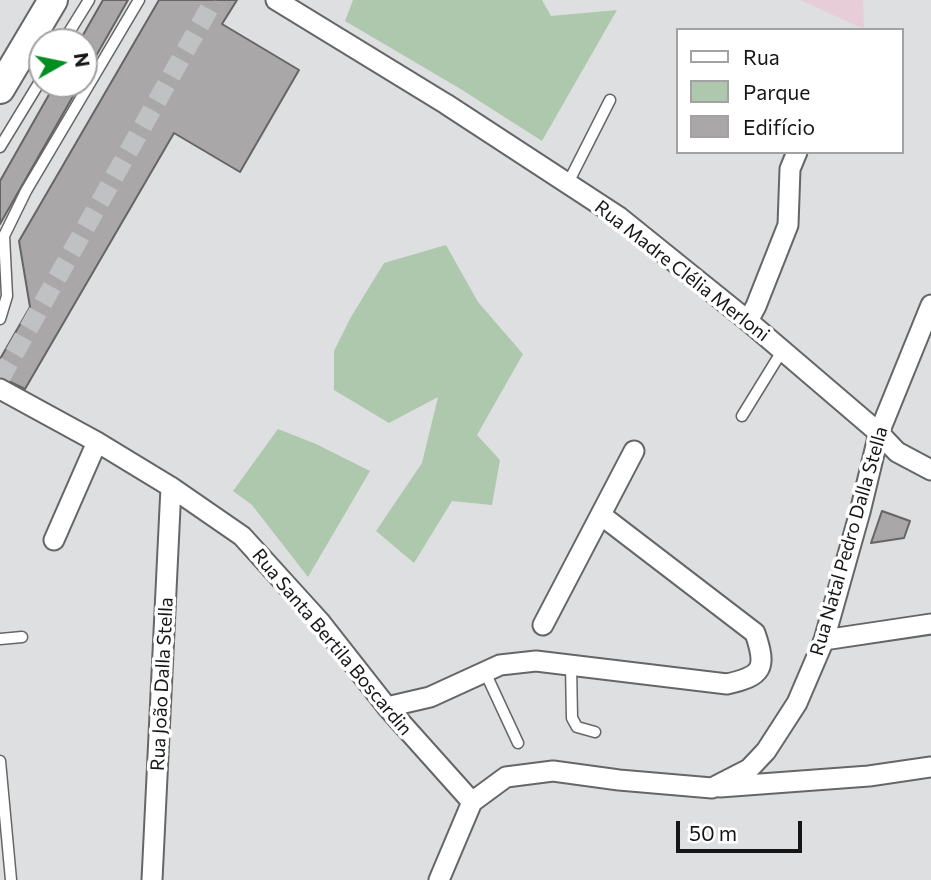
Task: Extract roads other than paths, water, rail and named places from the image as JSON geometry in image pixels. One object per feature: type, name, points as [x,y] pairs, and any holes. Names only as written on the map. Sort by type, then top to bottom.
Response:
[{"type":"main road","points":[[0,89],[52,0]]},
{"type":"street","name":"Rua Madre Clélia Merloni","points":[[276,0],[446,104],[619,217],[748,321],[897,452],[931,470]]},
{"type":"street","points":[[748,321],[788,225],[790,169],[796,154]]},
{"type":"street","name":"Rua Natal Pedro Dalla Stella","points":[[712,788],[749,769],[766,751],[797,703],[824,640],[860,512],[878,433],[931,305]]},
{"type":"street","name":"Rua Santa Bertila Boscardin","points":[[0,389],[97,442],[171,487],[242,536],[321,624],[387,708],[472,802]]},
{"type":"street","points":[[54,540],[97,442]]},
{"type":"street","points":[[543,625],[634,451]]},
{"type":"street","name":"Rua João Dalla Stella","points":[[152,880],[171,487]]},
{"type":"street","points":[[387,708],[430,697],[500,665],[536,661],[727,684],[750,679],[761,664],[761,652],[755,633],[601,515]]},
{"type":"street","points":[[824,640],[931,624]]},
{"type":"street","points":[[439,880],[472,802],[506,777],[553,771],[712,788],[931,768]]},
{"type":"lane","points":[[72,28],[89,0]]},
{"type":"lane","points":[[0,319],[6,303],[3,275],[4,236],[26,191],[139,0]]},
{"type":"lane","points":[[0,147],[30,98]]},
{"type":"lane","points":[[568,183],[610,100]]},
{"type":"lane","points":[[742,416],[782,351]]},
{"type":"lane","points":[[0,639],[22,637]]},
{"type":"lane","points":[[571,666],[572,718],[578,727],[595,732]]},
{"type":"lane","points":[[485,672],[518,743]]},
{"type":"lane","points":[[0,761],[11,880]]},
{"type":"tunnel","points":[[0,379],[214,0]]}]
